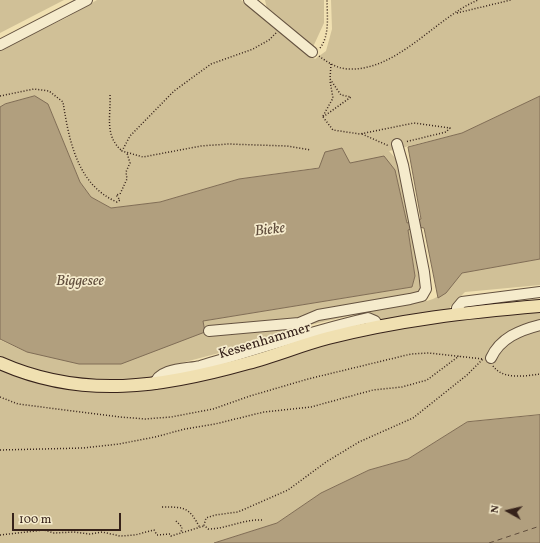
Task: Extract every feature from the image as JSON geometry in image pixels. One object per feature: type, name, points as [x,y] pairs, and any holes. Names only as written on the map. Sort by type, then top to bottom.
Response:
[{"type":"main road","name":"Kessenhammer","points":[[0,363],[39,377],[81,386],[103,387],[155,384],[185,380],[248,363],[328,338],[379,327],[457,313],[540,306]]},
{"type":"street","points":[[0,45],[87,0]]},
{"type":"street","points":[[249,0],[260,4],[283,27],[312,52]]},
{"type":"street","points":[[208,331],[299,323],[318,315],[422,296],[426,290],[397,144]]},
{"type":"street","points":[[457,313],[456,308],[462,302],[540,292]]},
{"type":"street","points":[[155,384],[156,379],[162,373],[196,367],[303,334],[368,318],[375,321],[379,327]]},
{"type":"street","points":[[299,323],[303,334]]},
{"type":"street","points":[[487,359],[506,339],[517,333],[540,325]]},
{"type":"path","points":[[312,52],[320,48],[327,34],[327,0]]},
{"type":"path","points":[[312,52],[331,64],[345,69],[373,66],[392,57],[454,14],[478,0]]},
{"type":"path","points":[[454,14],[512,0]]},
{"type":"path","points":[[122,151],[130,136],[174,90],[211,64],[228,59],[269,40],[283,27]]},
{"type":"path","points":[[323,117],[333,98],[330,79],[331,64]]},
{"type":"path","points":[[323,117],[352,98],[341,95],[330,79]]},
{"type":"path","points":[[0,96],[34,89],[49,91],[63,102],[69,140],[87,179],[96,190],[117,202],[120,200],[116,195],[120,194],[127,179],[126,172],[130,163],[127,153]]},
{"type":"path","points":[[110,95],[110,135],[114,144],[122,151],[127,153],[143,157],[202,146],[228,144],[287,146],[311,150]]},
{"type":"path","points":[[323,117],[333,130],[362,134],[390,146],[449,130],[450,128],[414,123],[362,134]]},
{"type":"path","points":[[0,397],[18,404],[145,419],[171,417],[213,409],[250,396],[308,379],[411,354],[429,353],[487,359],[496,370],[508,375],[540,374]]},
{"type":"path","points":[[0,450],[68,449],[119,444],[264,412],[311,407],[372,390],[402,387],[427,380],[458,356]]},
{"type":"path","points":[[0,535],[44,530],[54,533],[74,532],[90,534],[102,532],[120,536],[135,535],[154,530],[159,535],[170,534],[171,536],[200,528],[204,525],[206,518],[215,515],[238,512],[288,490],[326,462],[358,442],[413,418],[487,359]]},
{"type":"path","points":[[162,507],[175,507],[192,513],[200,528]]},
{"type":"path","points":[[204,525],[208,529],[214,529],[244,521],[262,520]]},
{"type":"path","points":[[176,521],[182,527],[181,533]]},
{"type":"shaded area","points":[[0,0],[64,0],[0,33]]},
{"type":"shaded area","points":[[97,0],[241,0],[315,59],[326,51],[332,29],[331,0],[540,0],[540,96],[462,133],[389,151],[397,160],[411,223],[407,223],[395,170],[373,160],[239,179],[160,202],[111,208],[91,197],[80,182],[48,104],[5,104],[0,107],[0,50],[66,18]]},
{"type":"shaded area","points":[[265,0],[324,0],[324,23],[313,47],[267,9]]},
{"type":"shaded area","points":[[412,229],[425,288],[419,293],[427,301],[443,294],[461,273],[540,259],[540,285],[465,292],[450,307],[450,311],[540,312],[540,415],[467,422],[408,459],[369,470],[321,493],[277,523],[214,543],[0,543],[0,340],[27,352],[205,332],[203,321],[412,287],[415,276],[408,230]],"holes":[[[366,313],[382,321],[199,372],[149,381],[162,368],[261,342],[310,325]]]},
{"type":"water","name":"Biggesee","points":[[35,96],[48,104],[80,182],[91,197],[111,208],[160,202],[239,179],[319,168],[325,152],[342,148],[350,163],[384,156],[395,170],[407,223],[421,219],[408,147],[462,133],[540,96],[540,259],[462,273],[446,293],[438,298],[424,228],[418,227],[408,230],[415,276],[412,287],[203,321],[205,332],[121,364],[79,364],[27,352],[0,339],[0,107],[5,104]]},
{"type":"water","points":[[540,415],[540,543],[214,543],[277,523],[321,493],[369,470],[408,459],[467,422]]},
{"type":"ferry route","points":[[489,543],[540,526]]},
{"type":"water label","name":"Bieke","points":[[270,231]]}]
